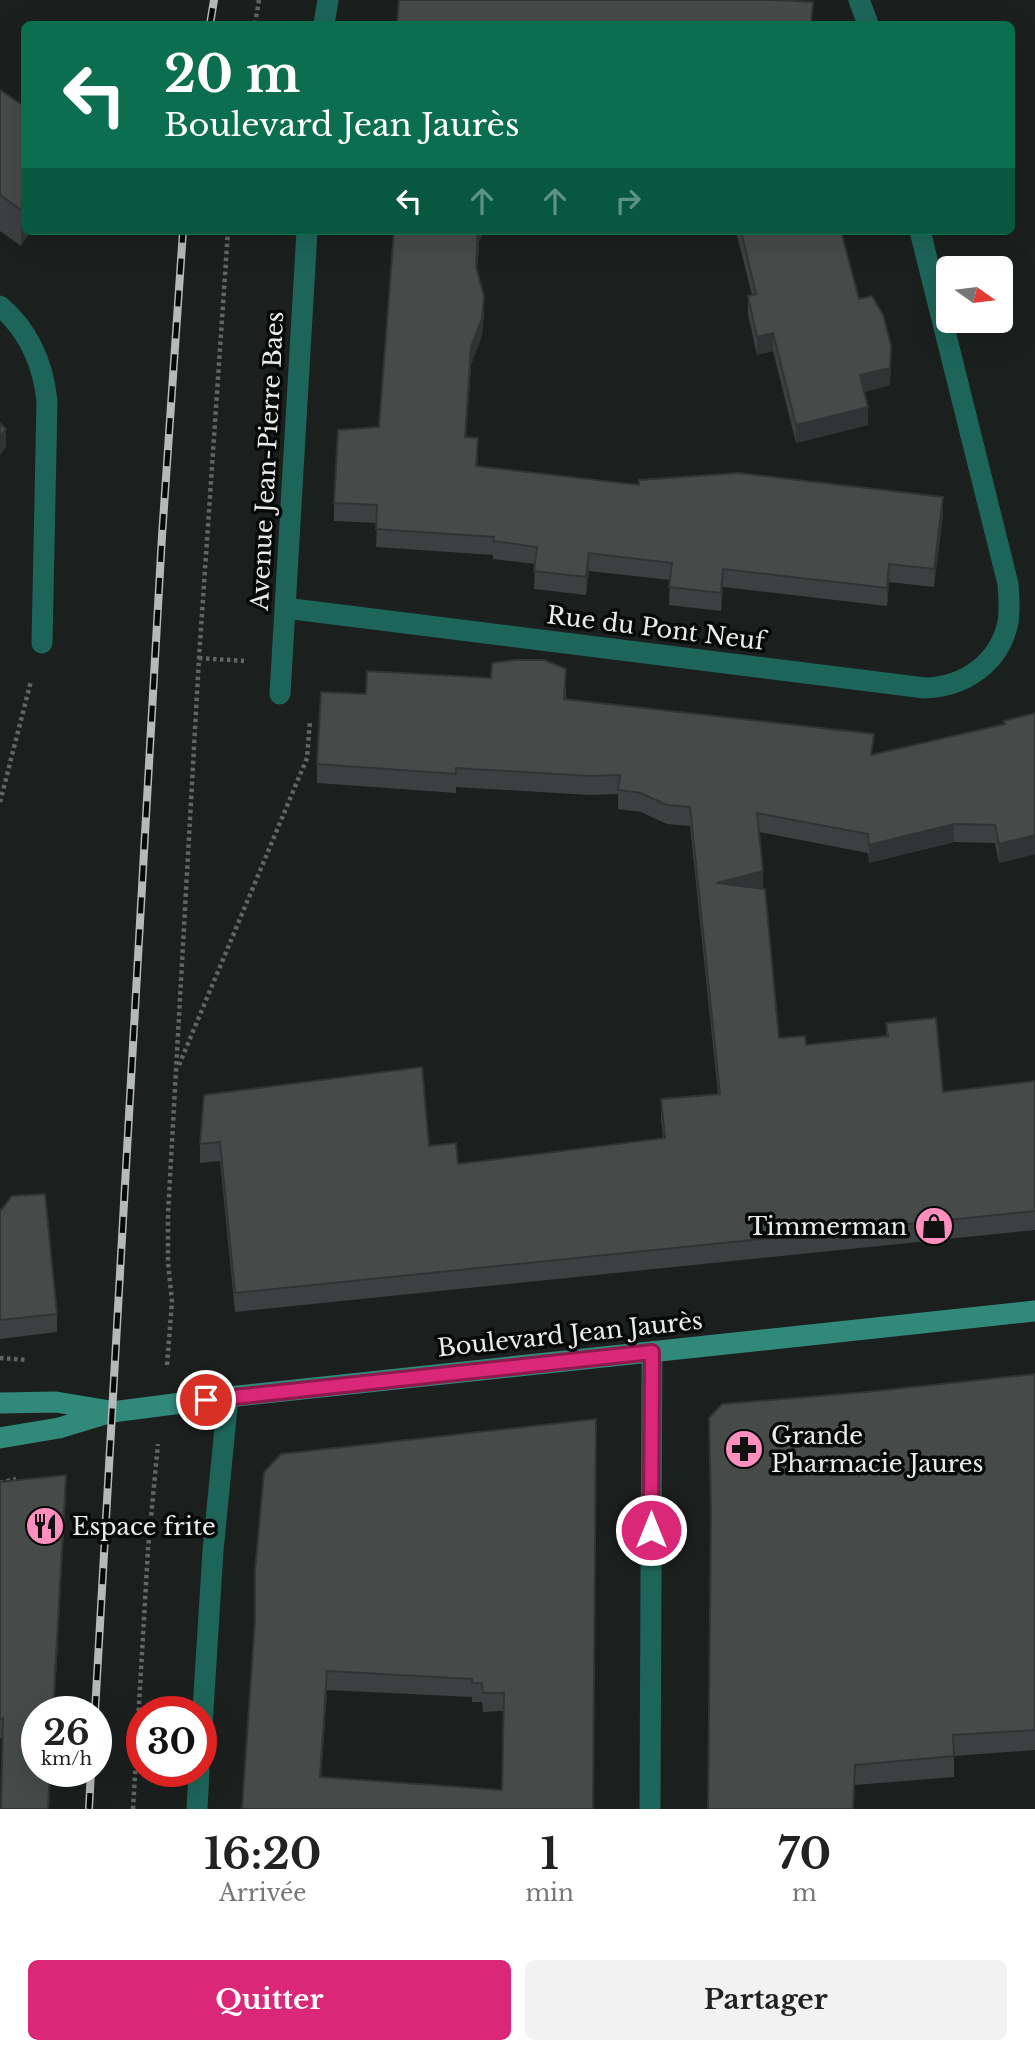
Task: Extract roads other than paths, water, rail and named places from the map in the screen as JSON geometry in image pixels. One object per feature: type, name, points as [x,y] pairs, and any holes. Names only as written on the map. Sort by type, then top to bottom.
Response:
[{"type":"street","points":[[324,21],[328,0]]},
{"type":"street","points":[[859,0],[867,21]]},
{"type":"street","name":"Avenue Jean-Pierre Baes","points":[[280,694],[307,235]]},
{"type":"street","name":"Rue du Pont Neuf","points":[[285,608],[925,688],[942,688],[976,673],[990,659],[1008,622],[1008,584],[921,235]]},
{"type":"street","points":[[0,306],[12,316],[37,354],[47,401],[42,643]]},
{"type":"street","name":"Boulevard Jean Jaurès","points":[[0,1438],[59,1428],[112,1412],[162,1405],[1035,1311]]},
{"type":"street","points":[[650,1809],[652,1352]]},
{"type":"street","points":[[204,1696],[213,1551],[228,1397]]},
{"type":"street","name":"Boulevard Jean Jaurès","points":[[0,1403],[56,1402],[112,1412]]},
{"type":"street","points":[[197,1809],[198,1787]]},
{"type":"railway","points":[[210,21],[214,0]]},
{"type":"railway","points":[[96,1696],[162,536],[183,235]]},
{"type":"railway","points":[[89,1809],[90,1787]]},
{"type":"place","name":"Timmerman","points":[[934,1226]]},
{"type":"place","name":"Grande Pharmacie Jaures","points":[[744,1449]]},
{"type":"place","name":"Espace frite","points":[[45,1526]]}]
